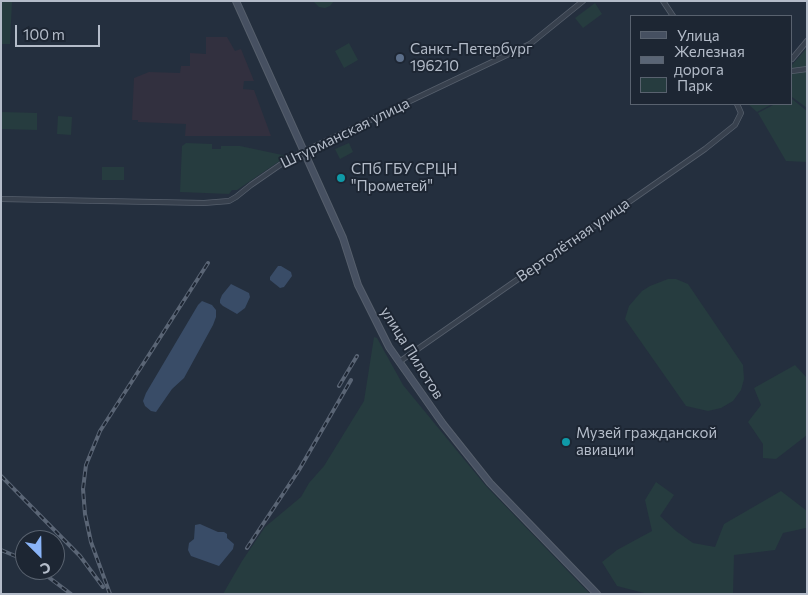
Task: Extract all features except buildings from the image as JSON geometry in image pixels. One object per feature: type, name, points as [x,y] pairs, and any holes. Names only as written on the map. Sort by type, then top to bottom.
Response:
[{"type":"street","name":"улица Пилотов","points":[[236,1],[343,238],[358,285],[368,307],[399,362],[443,424],[490,483],[597,594]]},
{"type":"street","name":"Штурманская улица","points":[[1,198],[223,202],[236,197],[278,165],[303,151],[530,44],[583,1]]},
{"type":"street","points":[[663,1],[673,15]]},
{"type":"street","points":[[793,58],[807,41]]},
{"type":"street","points":[[793,71],[807,69]]},
{"type":"street","name":"Вертолётная улица","points":[[399,362],[705,149],[735,125],[741,113],[737,105]]},
{"type":"shaded area","points":[[206,37],[227,37],[235,51],[241,49],[254,81],[244,81],[243,89],[254,90],[271,136],[185,136],[186,124],[138,122],[138,120],[132,120],[134,78],[149,72],[180,73],[181,66],[190,66],[190,53],[206,54]]},
{"type":"green space","points":[[1,1],[12,1],[10,44],[1,44]]},
{"type":"green space","points":[[313,1],[334,1],[325,8],[319,7]]},
{"type":"green space","points":[[595,3],[602,14],[583,28],[575,18]]},
{"type":"green space","points":[[349,43],[358,60],[344,68],[335,51]]},
{"type":"green space","points":[[807,48],[807,108],[793,98],[793,64]]},
{"type":"green space","points":[[793,100],[807,111],[807,162],[786,161],[758,113],[773,105],[793,105]]},
{"type":"green space","points":[[749,105],[770,105],[757,112]]},
{"type":"green space","points":[[2,112],[37,113],[37,130],[2,129]]},
{"type":"green space","points":[[58,116],[72,117],[71,135],[57,134]]},
{"type":"green space","points":[[186,143],[212,144],[212,149],[221,149],[221,146],[240,146],[287,156],[237,190],[232,190],[229,194],[180,192],[182,146]]},
{"type":"green space","points":[[349,143],[353,152],[340,159],[335,149]]},
{"type":"green space","points":[[102,167],[124,167],[124,180],[102,180]]},
{"type":"green space","points":[[668,279],[676,279],[688,284],[743,365],[744,379],[741,390],[733,401],[721,408],[708,411],[686,406],[625,319],[629,306],[642,291]]},
{"type":"green space","points":[[374,337],[377,338],[403,385],[486,486],[590,594],[223,594],[265,527],[301,497],[309,483],[324,466],[364,401]]},
{"type":"green space","points":[[795,365],[807,378],[807,435],[776,459],[763,458],[763,444],[748,422],[761,405],[754,388]]},
{"type":"green space","points":[[656,482],[674,495],[660,516],[693,543],[715,547],[724,524],[781,491],[807,511],[806,528],[783,533],[775,550],[734,555],[733,594],[648,594],[617,586],[602,562],[617,550],[652,531],[645,500]]},
{"type":"water","points":[[278,266],[291,272],[292,276],[284,287],[280,288],[270,280]]},
{"type":"water","points":[[231,284],[249,293],[250,297],[245,308],[237,314],[220,303],[222,295]]},
{"type":"water","points":[[202,301],[212,305],[216,310],[213,325],[184,378],[172,389],[156,412],[151,411],[145,406],[143,401],[146,393]]},
{"type":"water","points":[[200,524],[218,532],[224,532],[227,534],[227,538],[234,544],[233,549],[219,566],[191,556],[188,550],[189,543],[194,539],[195,525]]},
{"type":"railway","points":[[110,594],[91,542],[85,514],[83,489],[86,465],[100,431],[208,263]]},
{"type":"railway","points":[[339,386],[357,356]]},
{"type":"railway","points":[[247,548],[299,470],[351,380]]},
{"type":"railway","points":[[1,476],[80,556],[103,587]]},
{"type":"railway","points":[[1,550],[15,556]]},
{"type":"railway","points":[[52,580],[71,594]]},
{"type":"place","name":"Санкт-Петербург 196210","points":[[400,58]]},
{"type":"place","name":"СПб ГБУ СРЦН \"Прометей\"","points":[[341,178]]},
{"type":"place","name":"Музей гражданской авиации","points":[[566,442]]}]
